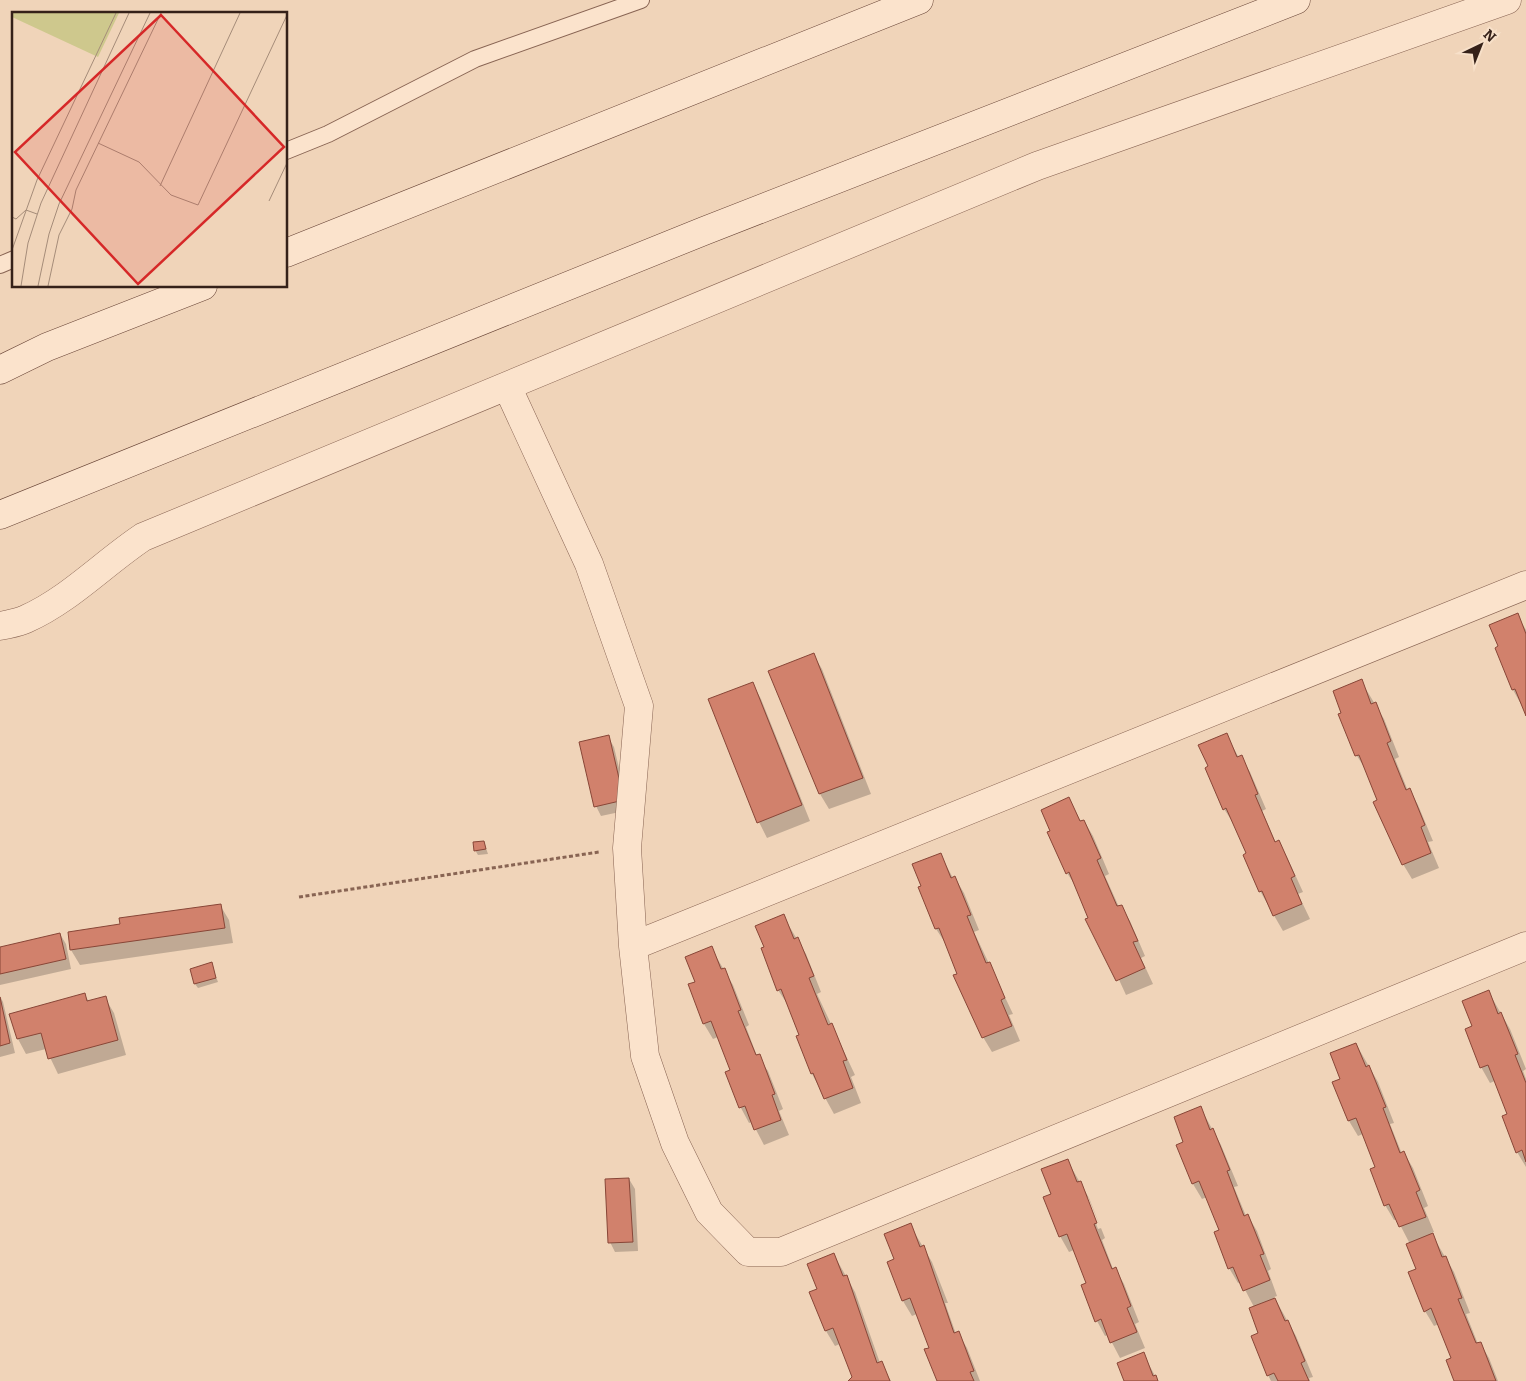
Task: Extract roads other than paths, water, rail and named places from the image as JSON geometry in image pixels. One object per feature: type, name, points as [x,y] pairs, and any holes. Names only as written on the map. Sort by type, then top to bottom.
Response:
[{"type":"street","points":[[288,252],[919,0]]},
{"type":"street","points":[[0,515],[704,231],[1296,0]]},
{"type":"street","points":[[0,626],[25,620],[62,599],[110,560],[143,537],[1037,166],[1507,0]]},
{"type":"street","points":[[0,370],[47,347],[198,288]]},
{"type":"street","points":[[507,386],[589,564],[639,706],[627,848],[633,946],[645,1056],[675,1143],[709,1212],[748,1252],[781,1252],[1526,946]]},
{"type":"street","points":[[633,946],[1526,585]]},
{"type":"lane","points":[[288,150],[328,134],[476,60],[641,0]]},
{"type":"lane","points":[[0,265],[12,260]]}]
